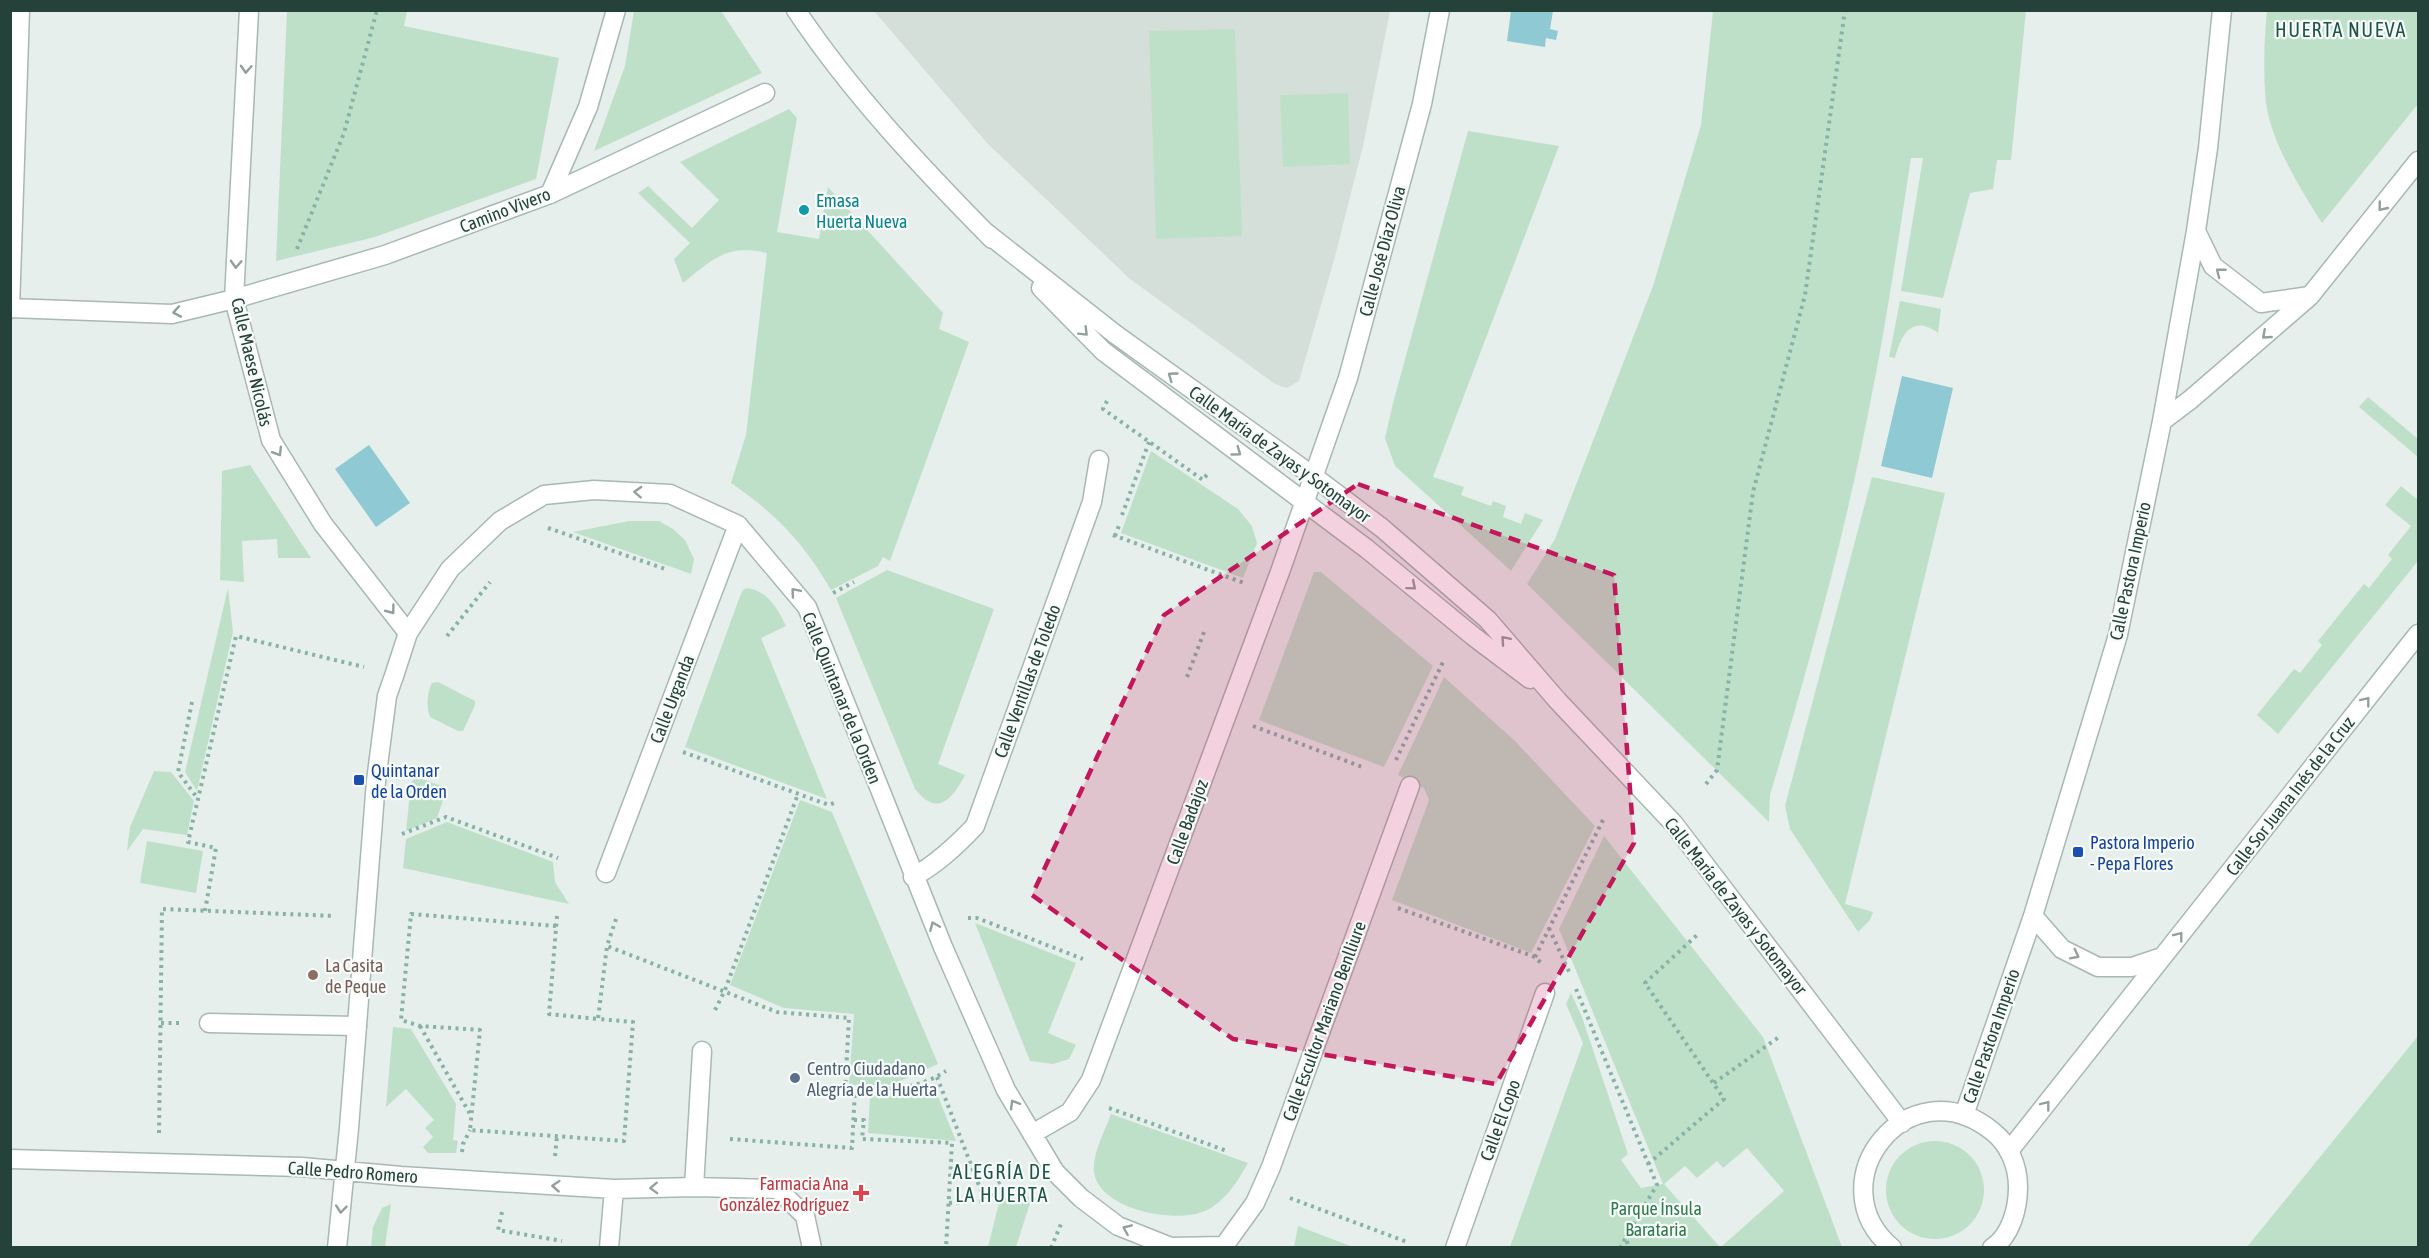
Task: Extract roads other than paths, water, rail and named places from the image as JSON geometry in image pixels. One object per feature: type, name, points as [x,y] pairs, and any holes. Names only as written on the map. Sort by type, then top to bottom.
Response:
[{"type":"street","points":[[10,309],[20,10]]},
{"type":"street","name":"Calle Maese Nicolás","points":[[249,10],[234,299],[271,440],[323,524],[408,633]]},
{"type":"street","points":[[550,194],[588,107],[616,10]]},
{"type":"street","name":"Calle María de Zayas y Sotomayor","points":[[796,10],[818,43],[905,147],[984,231],[1103,351],[1218,439],[1382,528],[1488,620],[1557,700],[1674,824],[1902,1123]]},
{"type":"street","name":"Calle José Díaz Oliva","points":[[1309,488],[1348,378],[1422,104],[1440,10]]},
{"type":"street","name":"Calle Pastora Imperio","points":[[1964,1114],[2033,916],[2118,635],[2162,421],[2196,231],[2208,148],[2222,10]]},
{"type":"street","name":"Camino Vivero","points":[[10,309],[172,314],[234,299],[385,255],[550,194],[765,93]]},
{"type":"street","points":[[2162,421],[2190,400],[2310,296],[2418,162]]},
{"type":"street","name":"Calle María de Zayas y Sotomayor","points":[[984,231],[1309,488],[1367,549],[1473,636],[1557,700]]},
{"type":"street","points":[[2196,231],[2212,266],[2261,303],[2310,296]]},
{"type":"street","name":"Calle Ventillas de Toledo","points":[[913,877],[929,868],[954,848],[975,826],[1092,502],[1100,459]]},
{"type":"street","name":"Calle Badajoz","points":[[1032,1134],[1070,1112],[1091,1080],[1309,488]]},
{"type":"street","name":"Calle Quintanar de la Orden","points":[[336,1248],[345,1171],[379,759],[387,696],[408,633],[450,569],[500,521],[544,495],[594,490],[670,494],[738,525],[807,607],[913,877],[1006,1090],[1055,1172],[1081,1198],[1118,1226],[1171,1247],[1224,1247]]},
{"type":"street","name":"Calle Urganda","points":[[606,873],[738,525]]},
{"type":"street","name":"Calle Sor Juana Inés de la Cruz","points":[[2009,1151],[2418,634]]},
{"type":"street","name":"Calle Escultor Mariano Benlliure","points":[[1224,1247],[1255,1203],[1271,1167],[1410,786]]},
{"type":"street","points":[[2033,916],[2062,949],[2098,967],[2132,967],[2162,957]]},
{"type":"street","name":"Calle El Copo","points":[[1455,1248],[1545,993]]},
{"type":"street","points":[[209,1023],[357,1026]]},
{"type":"street","points":[[694,1187],[702,1051]]},
{"type":"street","points":[[1887,1245],[1870,1219],[1864,1194],[1866,1170],[1875,1147],[1892,1128],[1914,1115],[1939,1111],[1964,1114],[1982,1123],[1998,1135],[2009,1151],[2018,1176],[2018,1203],[2009,1228],[1996,1246]]},
{"type":"street","name":"Calle Pedro Romero","points":[[10,1159],[302,1167],[614,1189],[694,1187],[778,1190],[805,1216],[812,1248]]},
{"type":"street","points":[[609,1248],[614,1189]]},
{"type":"water","points":[[1511,11],[1553,11],[1550,29],[1558,31],[1556,40],[1546,38],[1545,47],[1507,41]]},
{"type":"water","points":[[1902,376],[1953,388],[1932,478],[1881,466]]},
{"type":"water","points":[[369,445],[410,503],[376,527],[335,469]]},
{"type":"place","name":"Emasa Huerta Nueva","points":[[804,210]]},
{"type":"place","name":"Quintanar de la Orden","points":[[359,780]]},
{"type":"place","name":"Pastora Imperio - Pepa Flores","points":[[2078,852]]},
{"type":"place","name":"La Casita de Peque","points":[[313,975]]},
{"type":"place","name":"Centro Ciudadano Alegría de la Huerta","points":[[795,1078]]},
{"type":"place","name":"Farmacia Ana González Rodríguez","points":[[861,1193]]},
{"type":"district","name":"HUERTA NUEVA","points":[[2341,29]]},
{"type":"district","name":"ALEGRÍA DE LA HUERTA","points":[[1002,1182]]},
{"type":"park label","name":"Parque Ínsula Barataria","points":[[1656,1218]]}]
